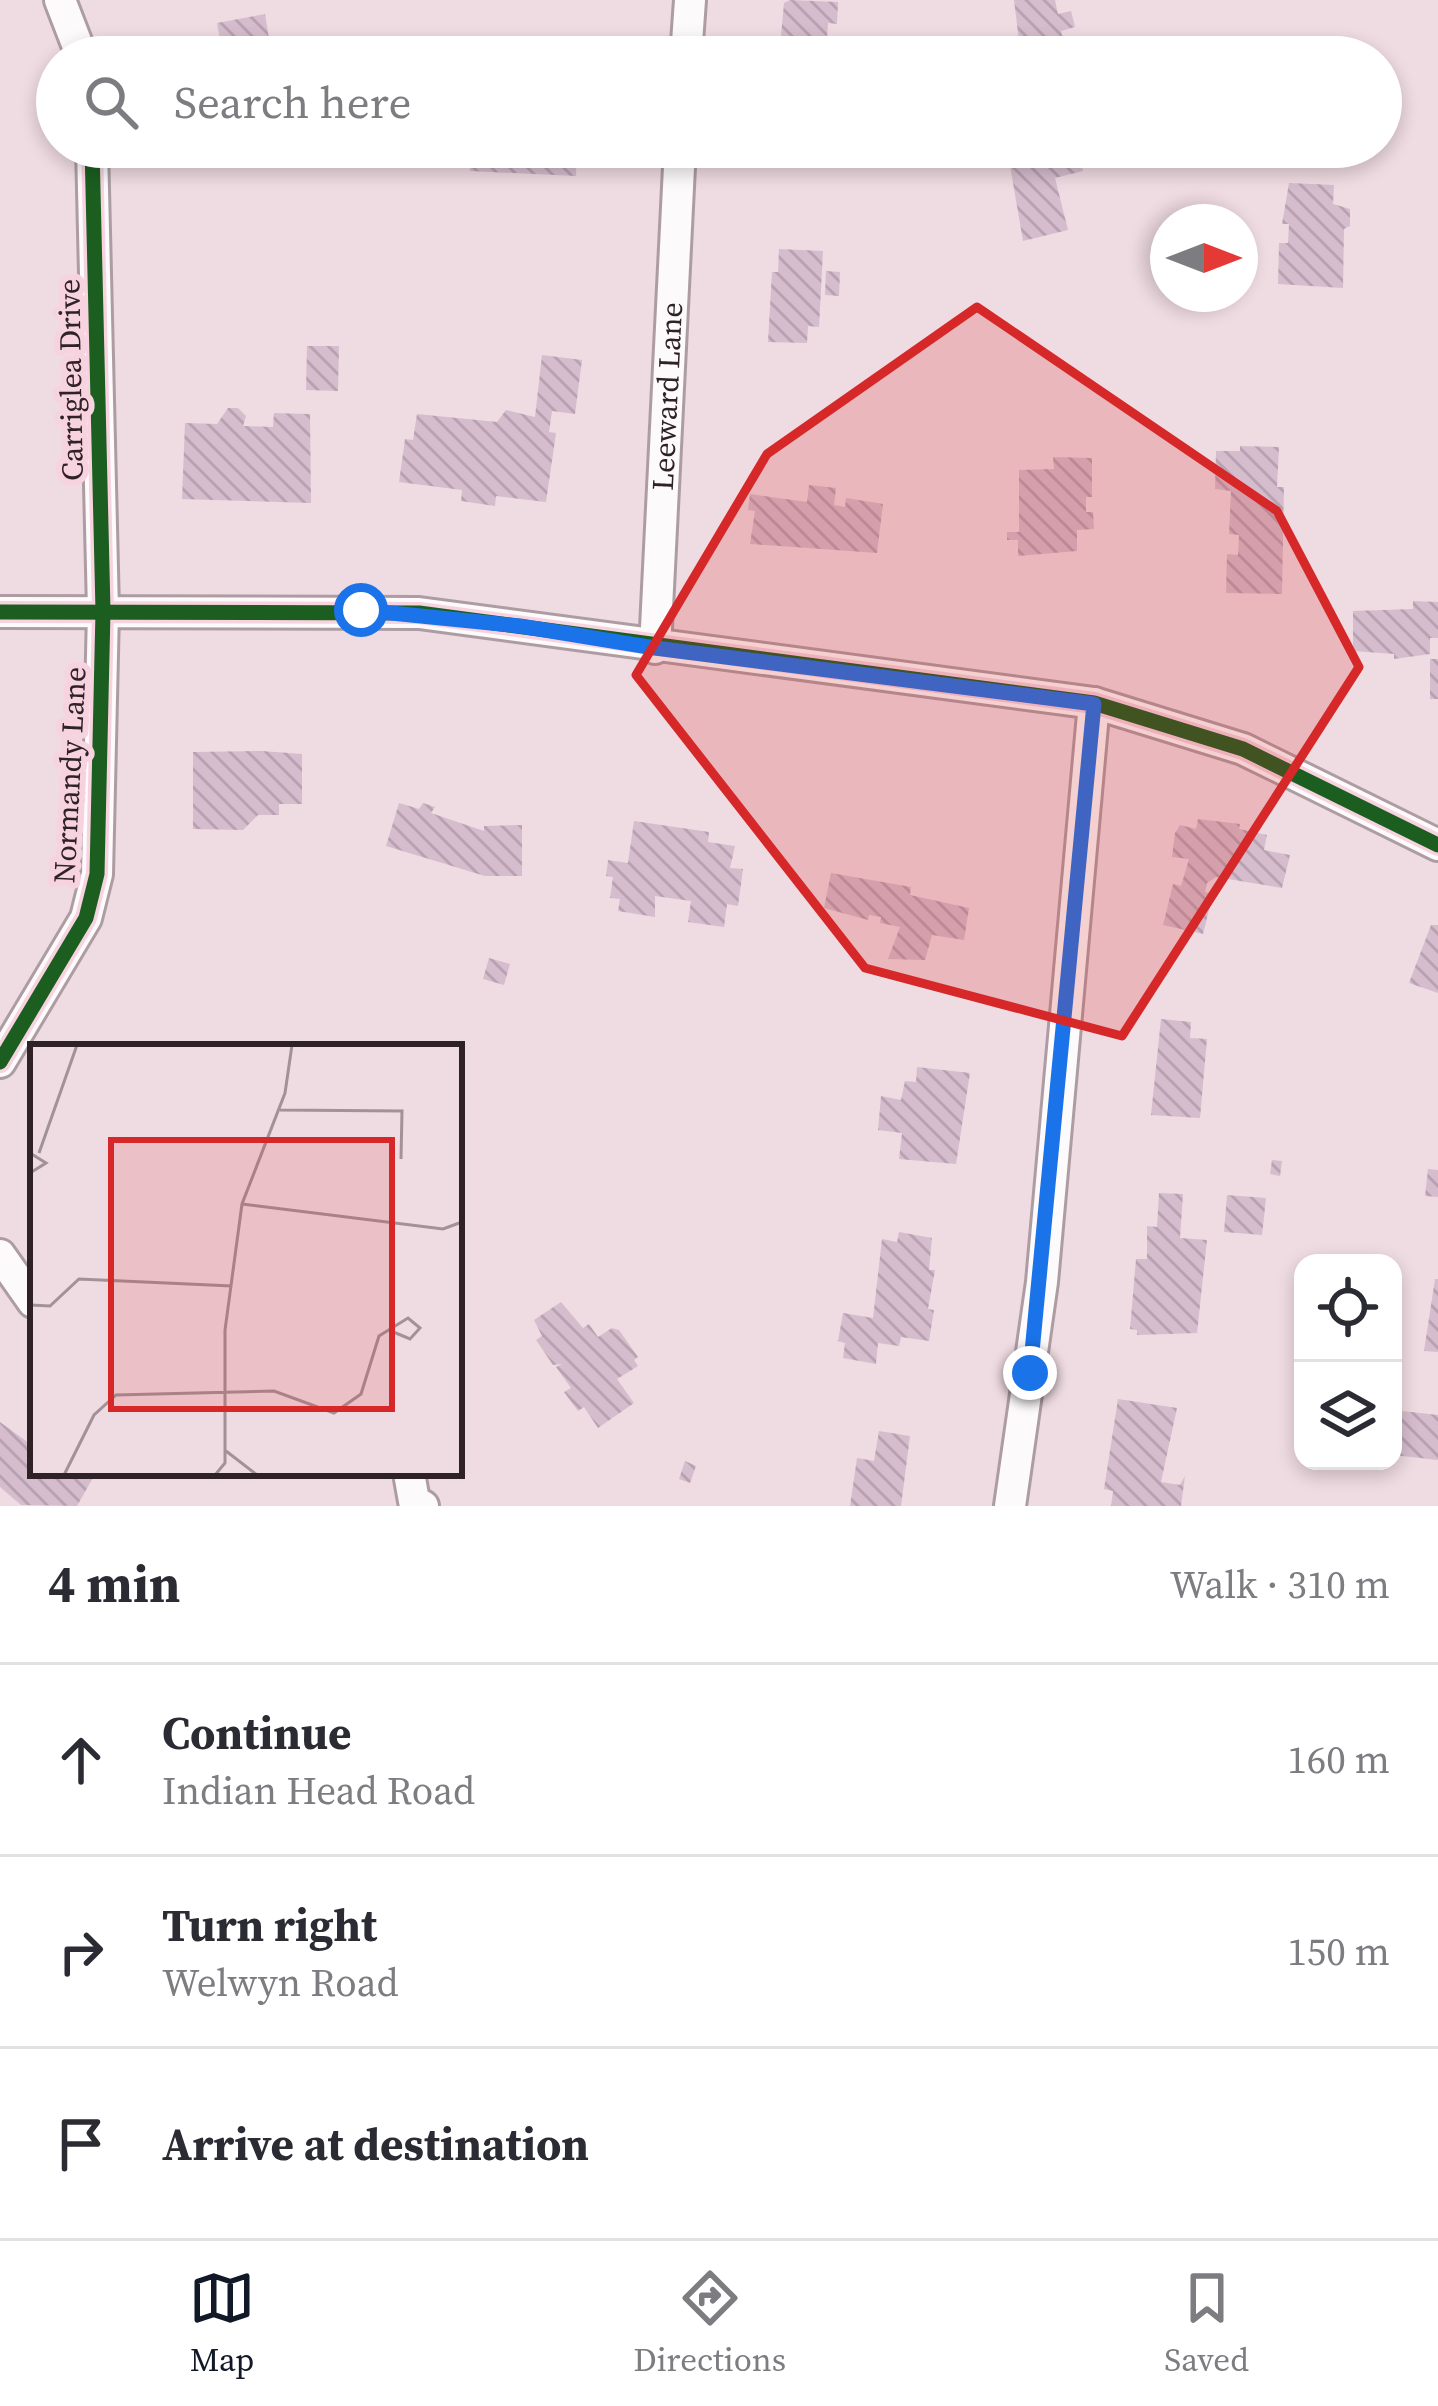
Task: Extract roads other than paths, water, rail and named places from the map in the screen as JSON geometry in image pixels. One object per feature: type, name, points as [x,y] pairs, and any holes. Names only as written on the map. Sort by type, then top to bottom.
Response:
[{"type":"street","points":[[60,0],[74,36]]},
{"type":"street","points":[[687,36],[690,0]]},
{"type":"street","name":"Carriglea Drive","points":[[92,168],[103,611]]},
{"type":"street","name":"Leeward Lane","points":[[655,648],[679,168]]},
{"type":"street","name":"Normandy Lane","points":[[0,1062],[86,918],[97,874],[103,611]]},
{"type":"street","points":[[0,612],[419,613],[1094,704],[1244,748],[1438,845]]},
{"type":"street","points":[[1010,1506],[1042,1282],[1094,704]]},
{"type":"street","points":[[0,1255],[30,1298]]}]
